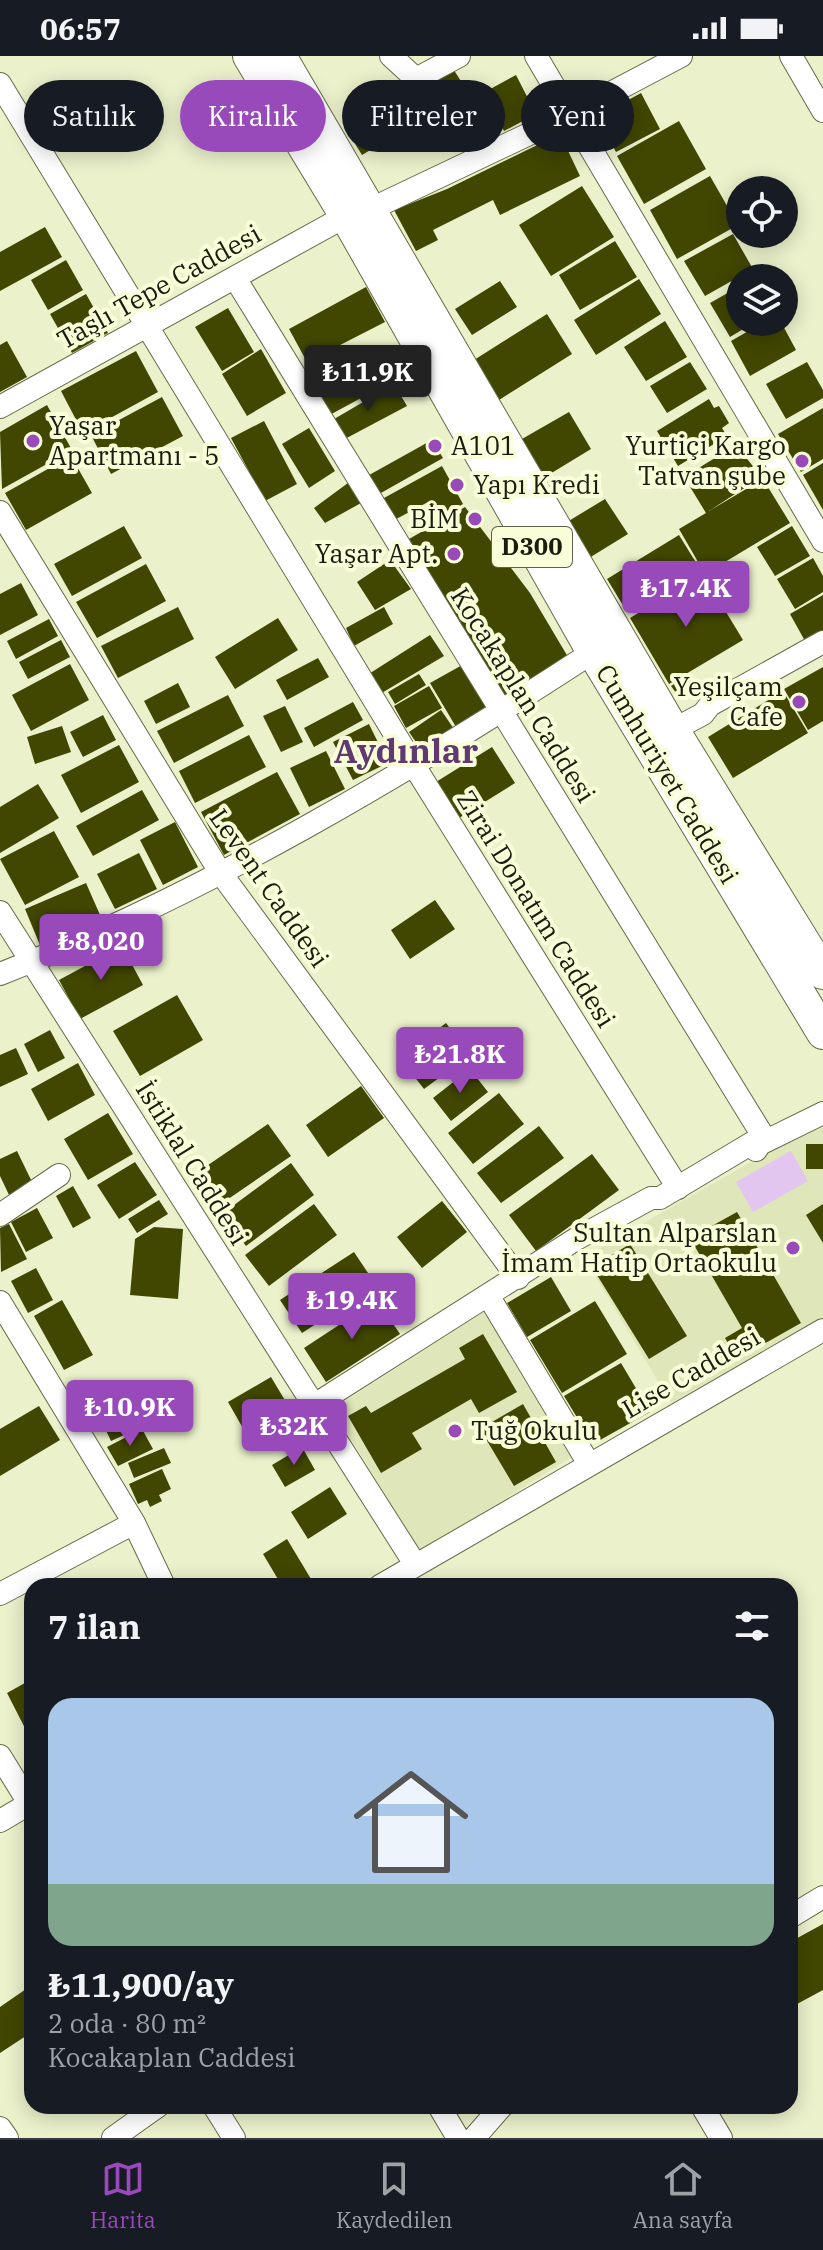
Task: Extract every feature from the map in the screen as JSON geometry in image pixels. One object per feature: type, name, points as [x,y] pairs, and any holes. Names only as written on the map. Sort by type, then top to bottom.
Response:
[{"type":"highway","name":"Cumhuriyet Caddesi","points":[[249,56],[357,213],[823,973]]},
{"type":"highway","name":"Cumhuriyet Caddesi","points":[[280,56],[357,213],[593,652],[823,1033]]},
{"type":"street","points":[[391,56],[416,79],[459,56]]},
{"type":"street","points":[[536,56],[549,80]]},
{"type":"street","name":"Taşlı Tepe Caddesi","points":[[634,81],[681,56]]},
{"type":"street","points":[[791,56],[823,111]]},
{"type":"street","name":"Zirai Donatım Caddesi","points":[[0,84],[413,764],[676,1189]]},
{"type":"street","name":"Taşlı Tepe Caddesi","points":[[0,407],[357,213],[521,137]]},
{"type":"street","points":[[591,152],[823,541]]},
{"type":"street","name":"Kocakaplan Caddesi","points":[[235,278],[500,713],[766,1140]]},
{"type":"street","name":"Levent Caddesi","points":[[0,512],[220,872],[518,1278]]},
{"type":"street","points":[[703,714],[710,705],[823,642]]},
{"type":"street","points":[[0,974],[32,962],[220,872],[500,713],[593,652]]},
{"type":"street","points":[[673,730],[703,714],[714,713],[823,653]]},
{"type":"street","name":"İstiklal Caddesi","points":[[0,912],[415,1564]]},
{"type":"street","points":[[766,1140],[775,1131],[823,1105]]},
{"type":"street","points":[[313,1406],[576,1239],[651,1198],[676,1189],[693,1175],[752,1143],[779,1137],[823,1113]]},
{"type":"street","points":[[0,1215],[59,1175]]},
{"type":"street","points":[[489,1297],[589,1464]]},
{"type":"street","points":[[0,1302],[134,1523],[160,1578]]},
{"type":"street","name":"Lise Caddesi","points":[[393,1578],[823,1330]]},
{"type":"street","points":[[30,1578],[134,1523]]},
{"type":"street","points":[[0,1594],[24,1581]]},
{"type":"street","points":[[0,1756],[24,1794]]},
{"type":"street","points":[[0,1821],[24,1809]]},
{"type":"street","points":[[798,1912],[823,1898]]},
{"type":"street","points":[[113,2138],[147,2114]]},
{"type":"street","points":[[219,2114],[234,2138]]},
{"type":"street","points":[[444,2114],[458,2138]]},
{"type":"street","points":[[474,2138],[495,2114]]},
{"type":"street","points":[[707,2114],[721,2138]]},
{"type":"street","points":[[0,2128],[7,2138]]},
{"type":"shaded area","points":[[823,1121],[823,1317],[671,1403],[584,1257]]},
{"type":"shaded area","points":[[791,1151],[808,1181],[753,1212],[736,1182]]},
{"type":"shaded area","name":"Tuğ Okulu","points":[[487,1310],[576,1454],[420,1552],[333,1409]]},
{"type":"building","points":[[450,64],[460,80],[440,80],[435,72]]},
{"type":"building","points":[[516,75],[521,85],[521,122],[505,130],[505,81]]},
{"type":"building","points":[[641,93],[660,129],[634,143],[634,97]]},
{"type":"building","points":[[679,121],[706,169],[644,204],[617,156],[634,152],[634,146]]},
{"type":"building","points":[[523,152],[569,152],[580,176],[500,215],[493,200],[433,230],[438,240],[416,251],[394,210],[447,189]]},
{"type":"building","points":[[710,176],[726,204],[726,232],[677,259],[650,210]]},
{"type":"building","points":[[582,186],[614,237],[551,276],[519,225]]},
{"type":"building","points":[[45,227],[62,257],[0,291],[0,252]]},
{"type":"building","points":[[726,238],[726,248],[741,248],[750,264],[726,264],[726,284],[705,296],[684,261]]},
{"type":"building","points":[[615,241],[637,277],[580,310],[559,275]]},
{"type":"building","points":[[66,260],[83,290],[48,310],[31,280]]},
{"type":"building","points":[[639,279],[661,314],[596,355],[574,320]]},
{"type":"building","points":[[500,281],[517,307],[472,335],[455,309]]},
{"type":"building","points":[[366,287],[385,322],[307,362],[289,329]]},
{"type":"building","points":[[86,294],[108,333],[72,353],[50,314]]},
{"type":"building","points":[[726,294],[726,330],[710,303]]},
{"type":"building","points":[[228,308],[254,352],[222,371],[195,327]]},
{"type":"building","points":[[547,314],[572,354],[499,400],[474,360]]},
{"type":"building","points":[[665,321],[687,357],[646,381],[624,347]]},
{"type":"building","points":[[740,336],[788,336],[796,350],[750,376],[731,341]]},
{"type":"building","points":[[7,341],[27,377],[0,392],[0,345]]},
{"type":"building","points":[[261,349],[286,393],[247,416],[222,374]]},
{"type":"building","points":[[136,351],[158,392],[83,433],[61,391]]},
{"type":"building","points":[[381,352],[396,379],[326,417],[311,389]]},
{"type":"building","points":[[690,362],[707,389],[667,413],[650,386]]},
{"type":"building","points":[[807,362],[823,390],[823,398],[786,419],[766,384]]},
{"type":"building","points":[[394,384],[407,406],[341,441],[329,422]]},
{"type":"building","points":[[162,397],[183,436],[111,474],[91,435]]},
{"type":"building","points":[[709,399],[714,408],[719,406],[729,423],[722,428],[727,436],[678,466],[657,431]]},
{"type":"building","name":"Yaşar Apartmanı - 5","points":[[47,405],[72,450],[2,489],[0,432]]},
{"type":"building","points":[[823,408],[823,459],[801,472],[778,434]]},
{"type":"building","points":[[569,412],[591,449],[545,477],[522,439]]},
{"type":"building","points":[[264,421],[297,484],[265,501],[231,438]]},
{"type":"building","points":[[309,428],[335,471],[309,488],[282,444]]},
{"type":"building","points":[[432,440],[443,458],[372,498],[362,479]]},
{"type":"building","points":[[736,445],[756,470],[750,474],[755,481],[709,511],[763,479],[790,523],[705,574],[679,529],[706,513],[684,477]]},
{"type":"building","points":[[71,456],[92,493],[26,530],[5,493]]},
{"type":"building","points":[[823,463],[823,510],[803,475]]},
{"type":"building","points":[[442,466],[463,504],[435,521],[428,502],[387,524],[375,503]]},
{"type":"building","points":[[348,483],[361,503],[325,523],[314,508]]},
{"type":"building","points":[[605,499],[628,534],[589,558],[567,522]]},
{"type":"building","points":[[465,507],[530,593],[571,662],[504,706],[402,543]]},
{"type":"building","points":[[124,526],[142,558],[72,596],[54,564]]},
{"type":"building","points":[[792,526],[810,556],[775,576],[757,547]]},
{"type":"building","points":[[679,535],[700,569],[627,612],[607,579]]},
{"type":"building","points":[[813,558],[823,576],[823,592],[795,609],[777,579]]},
{"type":"building","points":[[390,560],[411,589],[375,610],[357,582]]},
{"type":"building","points":[[146,564],[166,601],[97,638],[76,602]]},
{"type":"building","points":[[703,574],[743,640],[669,684],[630,618]]},
{"type":"building","points":[[21,583],[38,615],[0,635],[0,594]]},
{"type":"building","points":[[823,595],[823,631],[805,641],[790,614]]},
{"type":"building","points":[[178,607],[194,639],[118,678],[101,646]]},
{"type":"building","points":[[384,607],[393,624],[354,646],[346,628]]},
{"type":"building","points":[[278,618],[298,650],[235,689],[215,657]]},
{"type":"building","points":[[49,619],[58,636],[16,659],[7,641]]},
{"type":"building","points":[[430,635],[444,656],[375,697],[364,677]]},
{"type":"building","points":[[61,640],[70,657],[28,679],[19,662]]},
{"type":"building","points":[[318,658],[329,677],[287,700],[276,680]]},
{"type":"building","points":[[70,664],[89,700],[31,731],[12,695]]},
{"type":"building","points":[[464,664],[493,712],[459,732],[430,683]]},
{"type":"building","points":[[823,667],[823,721],[808,730],[784,689]]},
{"type":"building","points":[[419,674],[426,685],[395,704],[388,692]]},
{"type":"building","points":[[682,679],[689,691],[679,697],[671,686]]},
{"type":"building","points":[[178,683],[190,707],[156,724],[144,701]]},
{"type":"building","points":[[429,686],[442,708],[406,728],[394,706]]},
{"type":"building","points":[[783,691],[808,733],[733,778],[708,737]]},
{"type":"building","points":[[228,695],[244,726],[174,763],[157,731]]},
{"type":"building","points":[[353,702],[363,720],[314,747],[304,728]]},
{"type":"building","points":[[285,706],[303,742],[281,752],[263,716]]},
{"type":"building","points":[[441,710],[454,729],[422,751],[409,732]]},
{"type":"building","points":[[103,715],[116,740],[83,757],[70,732]]},
{"type":"building","points":[[369,724],[388,763],[353,780],[333,742]]},
{"type":"building","points":[[62,726],[71,752],[35,764],[27,737]]},
{"type":"building","points":[[249,735],[266,767],[195,803],[179,771]]},
{"type":"building","points":[[119,745],[139,782],[81,813],[61,775]]},
{"type":"building","points":[[492,747],[515,783],[459,818],[436,782]]},
{"type":"building","points":[[326,751],[345,789],[309,807],[290,768]]},
{"type":"building","points":[[277,772],[300,814],[224,855],[201,812]]},
{"type":"building","points":[[38,784],[59,818],[0,853],[0,807]]},
{"type":"building","points":[[142,790],[159,820],[93,856],[76,826]]},
{"type":"building","points":[[175,822],[198,867],[163,885],[140,840]]},
{"type":"building","points":[[54,831],[79,877],[25,905],[0,859]]},
{"type":"building","points":[[139,853],[157,889],[115,909],[97,874]]},
{"type":"building","points":[[86,883],[104,924],[42,950],[25,909]]},
{"type":"building","points":[[435,900],[455,929],[410,959],[391,930]]},
{"type":"building","points":[[122,946],[143,985],[80,1019],[59,980]]},
{"type":"building","points":[[177,995],[203,1040],[140,1076],[113,1031]]},
{"type":"building","points":[[446,1023],[470,1055],[424,1089],[400,1058]]},
{"type":"building","points":[[50,1030],[65,1058],[38,1072],[24,1044]]},
{"type":"building","points":[[16,1048],[28,1074],[0,1087],[0,1055]]},
{"type":"building","points":[[78,1063],[95,1095],[48,1121],[31,1089]]},
{"type":"building","points":[[470,1069],[488,1092],[451,1121],[433,1098]]},
{"type":"building","points":[[361,1086],[384,1118],[328,1157],[306,1125]]},
{"type":"building","points":[[499,1093],[524,1124],[473,1164],[448,1133]]},
{"type":"building","points":[[108,1113],[133,1154],[88,1180],[64,1139]]},
{"type":"building","points":[[268,1124],[291,1156],[218,1206],[195,1174]]},
{"type":"building","points":[[539,1126],[564,1158],[501,1203],[477,1173]]},
{"type":"building","points":[[806,1144],[823,1144],[823,1169],[806,1169]]},
{"type":"building","points":[[17,1151],[34,1186],[10,1197],[0,1176],[0,1159]]},
{"type":"building","points":[[592,1154],[619,1190],[536,1251],[509,1215]]},
{"type":"building","points":[[135,1162],[157,1195],[119,1219],[97,1185]]},
{"type":"building","points":[[291,1163],[314,1195],[246,1246],[222,1214]]},
{"type":"building","points":[[73,1186],[91,1218],[73,1228],[56,1196]]},
{"type":"building","points":[[159,1200],[168,1214],[137,1233],[128,1219]]},
{"type":"building","points":[[442,1201],[467,1232],[422,1268],[397,1237]]},
{"type":"building","points":[[314,1204],[337,1235],[269,1286],[245,1255]]},
{"type":"building","name":"Sultan Alparslan İmam Hatip Ortaokulu","points":[[823,1204],[823,1243],[806,1215]]},
{"type":"building","points":[[37,1208],[53,1238],[26,1252],[11,1222]]},
{"type":"building","points":[[737,1212],[801,1323],[737,1359],[725,1338],[742,1328],[690,1238]]},
{"type":"building","points":[[9,1224],[27,1259],[1,1272],[0,1228]]},
{"type":"building","points":[[154,1227],[183,1229],[178,1299],[130,1295],[135,1239]]},
{"type":"building","points":[[630,1244],[687,1336],[649,1359],[592,1267]]},
{"type":"building","points":[[354,1252],[376,1285],[302,1333],[280,1300]]},
{"type":"building","points":[[36,1268],[53,1300],[28,1313],[11,1281]]},
{"type":"building","points":[[551,1277],[571,1311],[527,1337],[507,1303]]},
{"type":"building","points":[[62,1300],[93,1355],[64,1370],[34,1316]]},
{"type":"building","points":[[377,1300],[400,1334],[326,1382],[304,1348]]},
{"type":"building","points":[[595,1301],[627,1354],[562,1393],[530,1340]]},
{"type":"building","points":[[483,1334],[517,1392],[479,1413],[471,1399],[412,1433],[422,1449],[381,1473],[348,1416],[366,1406],[371,1413],[465,1359],[459,1348]]},
{"type":"building","points":[[621,1363],[650,1412],[593,1444],[564,1396]]},
{"type":"building","points":[[271,1377],[292,1412],[248,1437],[228,1402]]},
{"type":"building","points":[[117,1382],[129,1403],[95,1421],[83,1399],[104,1384],[106,1388]]},
{"type":"building","points":[[523,1404],[556,1462],[514,1486],[480,1429]]},
{"type":"building","points":[[39,1406],[60,1440],[0,1476],[0,1429]]},
{"type":"building","points":[[125,1409],[135,1430],[111,1441],[101,1420]]},
{"type":"building","points":[[142,1429],[153,1449],[118,1466],[107,1447]]},
{"type":"building","points":[[302,1447],[315,1470],[285,1487],[272,1465]]},
{"type":"building","points":[[164,1448],[171,1463],[134,1478],[128,1463]]},
{"type":"building","points":[[162,1469],[171,1489],[159,1495],[162,1501],[150,1507],[147,1500],[138,1504],[129,1484]]},
{"type":"building","points":[[330,1487],[347,1514],[308,1539],[291,1512]]},
{"type":"building","points":[[287,1539],[310,1578],[277,1578],[263,1554]]},
{"type":"building","points":[[24,1683],[24,1726],[7,1693]]},
{"type":"building","points":[[823,1924],[823,1990],[798,2003],[798,1938]]},
{"type":"building","points":[[24,1990],[24,2037],[0,2053],[0,2007]]},
{"type":"place","name":"Yaşar Apartmanı - 5","points":[[33,441]]},
{"type":"place","name":"A101","points":[[435,446]]},
{"type":"place","name":"Yurtiçi Kargo Tatvan şube","points":[[802,461]]},
{"type":"place","name":"Yapı Kredi","points":[[457,485]]},
{"type":"place","name":"BİM","points":[[475,519]]},
{"type":"place","name":"Yaşar Apt.","points":[[454,554]]},
{"type":"place","name":"Yeşilçam Cafe","points":[[799,702]]},
{"type":"place","name":"Sultan Alparslan İmam Hatip Ortaokulu","points":[[793,1248]]},
{"type":"place","name":"Tuğ Okulu","points":[[455,1431]]},
{"type":"district","name":"Aydınlar","points":[[406,751]]}]
